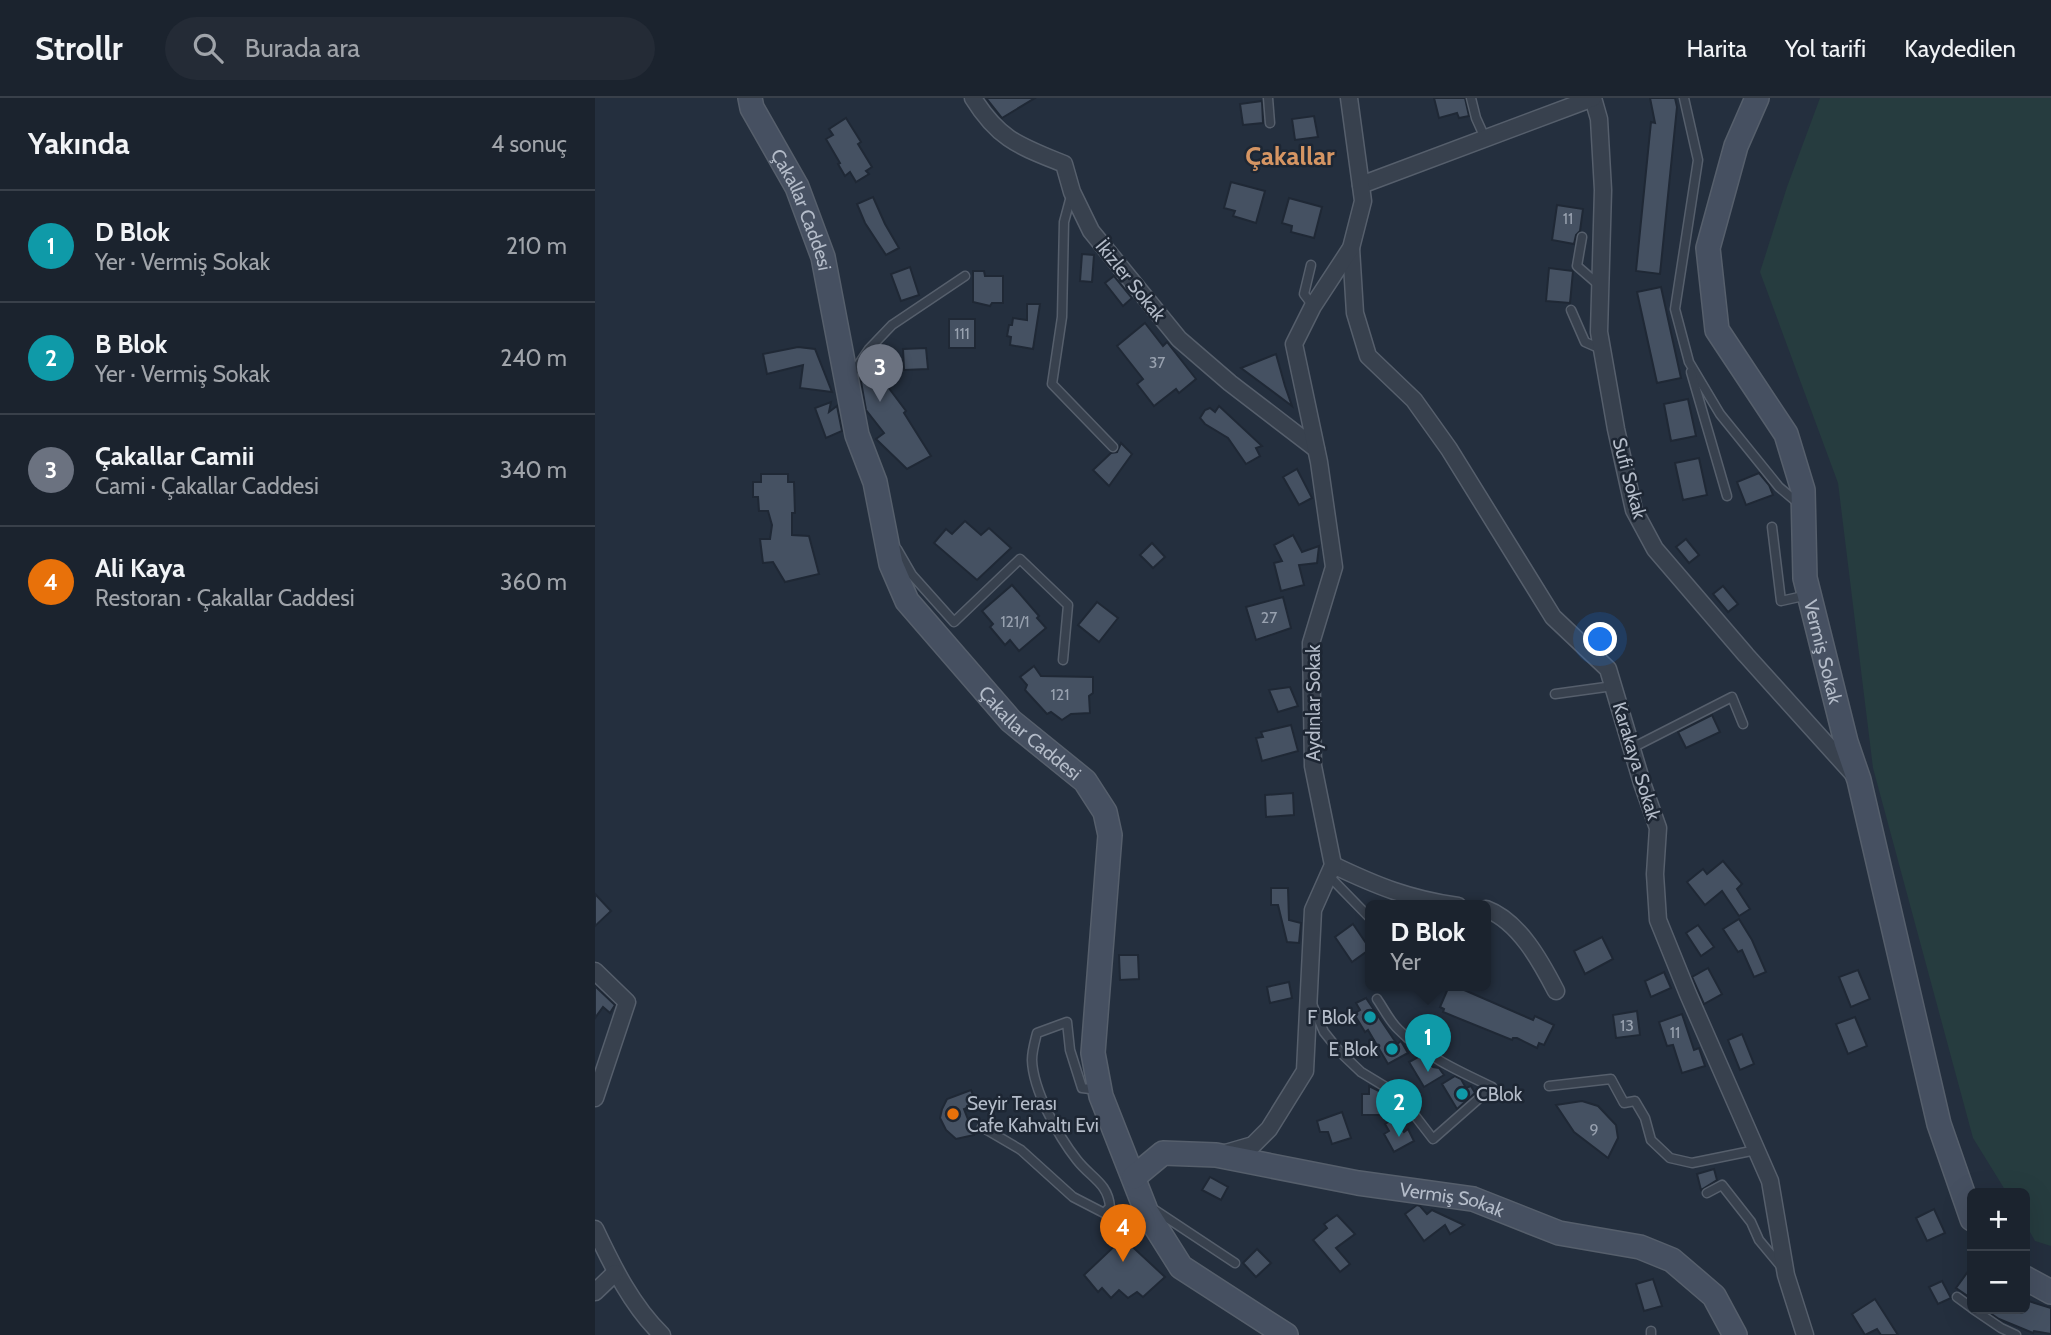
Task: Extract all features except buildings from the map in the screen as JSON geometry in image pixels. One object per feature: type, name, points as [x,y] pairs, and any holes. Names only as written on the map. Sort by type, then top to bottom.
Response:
[{"type":"street","name":"Çakallar Caddesi","points":[[750,98],[797,187],[823,257],[857,435],[875,482],[891,564],[907,601],[1010,721],[1085,781],[1105,812],[1111,835],[1093,1053],[1100,1090],[1147,1213],[1181,1267],[1286,1335]]},
{"type":"street","name":"İkizler Sokak","points":[[973,98],[987,120],[1011,141],[1064,164],[1072,192],[1091,231],[1179,339],[1230,383],[1316,449]]},
{"type":"street","name":"Aydınlar Sokak","points":[[1330,870],[1313,766],[1311,643],[1334,567],[1316,449],[1294,344],[1313,306],[1351,248],[1363,201],[1349,98]]},
{"type":"street","points":[[1361,185],[1570,102],[1593,98]]},
{"type":"street","name":"Sufi Sokak","points":[[1593,98],[1599,119],[1603,190],[1599,332],[1634,510],[1655,550],[1746,656],[1859,780]]},
{"type":"street","name":"Vermiş Sokak","points":[[1749,105],[1707,248],[1717,330],[1786,434],[1803,490],[1805,578],[1846,742],[1859,780],[1939,1124],[1967,1205]]},
{"type":"street","name":"Karakaya Sokak","points":[[1351,248],[1355,313],[1368,356],[1414,400],[1449,449],[1553,617],[1608,669],[1658,828],[1655,874],[1658,920],[1770,1181],[1786,1272],[1805,1335]]},
{"type":"street","points":[[1216,1156],[1253,1145],[1269,1129],[1305,1071],[1313,910],[1330,870],[1419,900]]},
{"type":"street","points":[[1491,912],[1507,923],[1536,953],[1556,992]]},
{"type":"street","points":[[595,971],[627,1002],[595,1098]]},
{"type":"street","name":"Vermiş Sokak","points":[[1134,1177],[1163,1153],[1216,1156],[1358,1183],[1473,1199],[1559,1233],[1640,1247],[1672,1260],[1714,1296],[1735,1335]]},
{"type":"street","points":[[595,1229],[615,1273],[662,1335]]},
{"type":"street","points":[[595,1292],[615,1273]]},
{"type":"street","points":[[2030,1281],[2051,1292]]},
{"type":"lane","points":[[1268,98],[1270,123]]},
{"type":"lane","points":[[1471,98],[1485,138]]},
{"type":"lane","points":[[1684,98],[1697,160],[1675,309],[1727,496]]},
{"type":"lane","points":[[1072,192],[1063,222],[1062,317],[1052,384],[1113,447]]},
{"type":"lane","points":[[1582,237],[1577,266],[1601,286]]},
{"type":"lane","points":[[1311,265],[1304,294],[1313,306]]},
{"type":"lane","points":[[847,383],[869,349],[892,325],[965,276]]},
{"type":"lane","points":[[1571,310],[1585,342],[1603,350]]},
{"type":"lane","points":[[1689,362],[1720,414],[1779,487],[1803,507]]},
{"type":"lane","points":[[883,525],[912,575],[954,621],[1020,559],[1068,605],[1063,660]]},
{"type":"lane","points":[[1772,527],[1781,601],[1810,595]]},
{"type":"lane","points":[[1555,694],[1613,686]]},
{"type":"lane","points":[[1632,748],[1732,697],[1743,724]]},
{"type":"lane","points":[[1330,870],[1365,912]]},
{"type":"lane","points":[[1309,995],[1324,1032],[1340,1052],[1361,1072],[1389,1089],[1413,1113],[1433,1139],[1492,1087],[1418,1046],[1398,1030],[1377,999]]},
{"type":"lane","points":[[982,1127],[1021,1150],[1073,1197],[1104,1213],[1110,1207],[1109,1192],[1076,1159],[1053,1122],[1044,1101],[1032,1060],[1037,1033],[1067,1022],[1070,1050],[1082,1088],[1100,1090]]},
{"type":"lane","points":[[1549,1086],[1611,1079],[1624,1103],[1635,1101],[1645,1118],[1651,1140],[1670,1158],[1692,1163],[1756,1150]]},
{"type":"lane","points":[[1707,1193],[1722,1185],[1751,1222],[1770,1256],[1786,1272]]},
{"type":"lane","points":[[1143,1203],[1235,1263]]},
{"type":"lane","points":[[1957,1297],[1967,1304]]},
{"type":"lane","points":[[1981,1314],[2016,1335]]},
{"type":"green space","points":[[1820,98],[2051,98],[2051,1246],[2035,1241],[2030,1232],[2030,1188],[2004,1188],[1973,1138],[1873,768],[1838,483],[1760,272],[1787,187]]},
{"type":"place","name":"Çakallar Camii","points":[[880,402]]},
{"type":"place","name":"F Blok","points":[[1370,1017]]},
{"type":"place","name":"E Blok","points":[[1392,1049]]},
{"type":"place","name":"D Blok","points":[[1428,1072]]},
{"type":"place","name":"CBlok","points":[[1462,1094]]},
{"type":"place","name":"Seyir Terası Cafe Kahvaltı Evi","points":[[953,1114]]},
{"type":"place","name":"B Blok","points":[[1399,1137]]},
{"type":"place","name":"Ali Kaya","points":[[1123,1262]]},
{"type":"district","name":"Çakallar","points":[[1290,156]]}]
